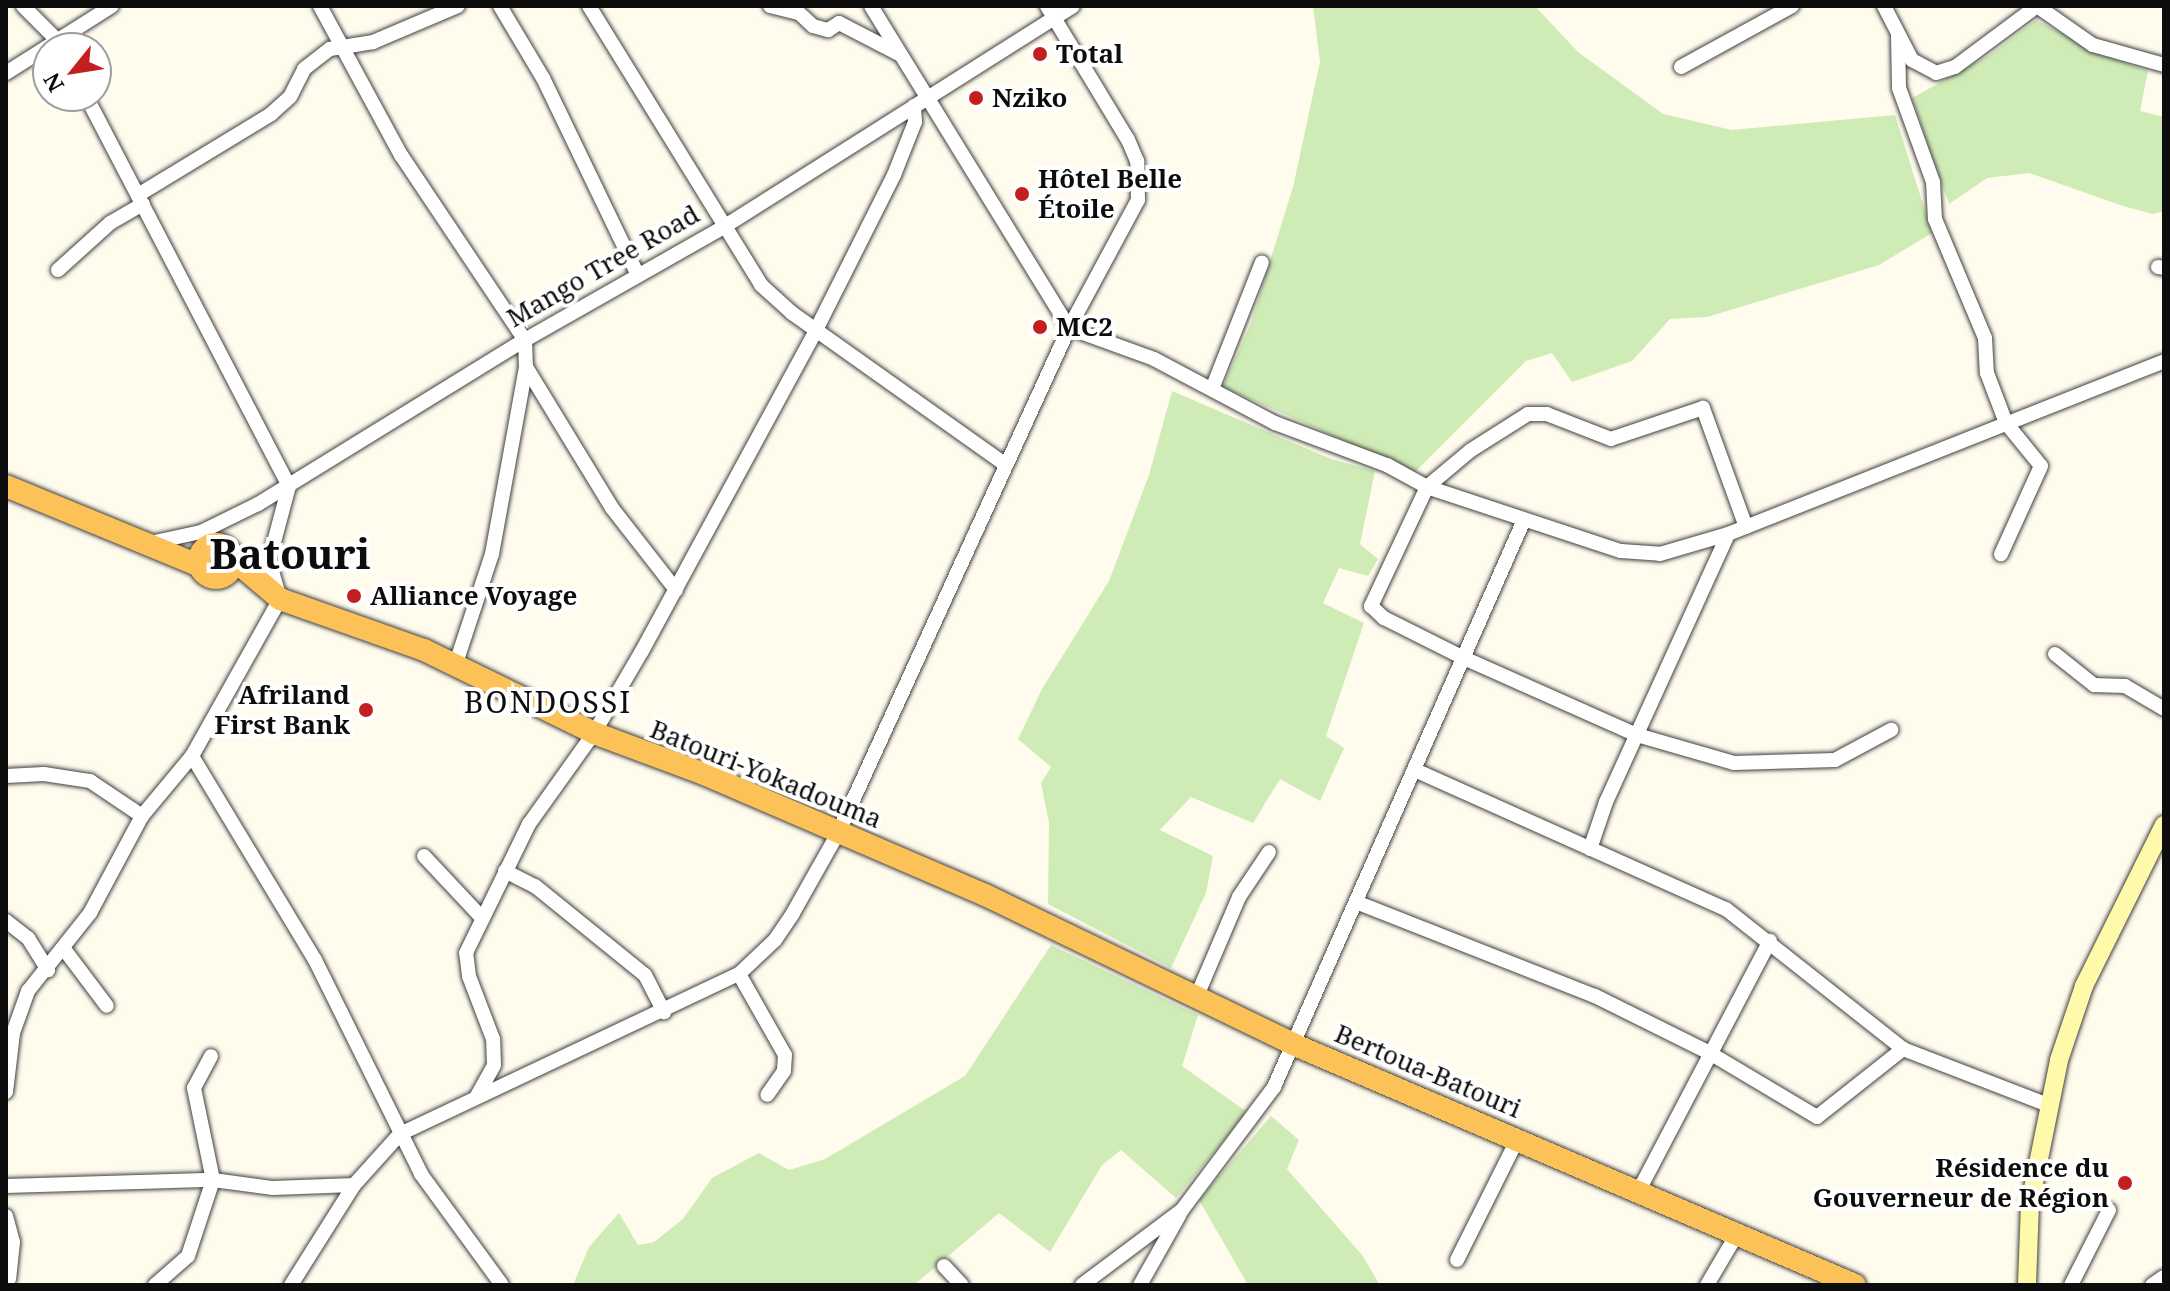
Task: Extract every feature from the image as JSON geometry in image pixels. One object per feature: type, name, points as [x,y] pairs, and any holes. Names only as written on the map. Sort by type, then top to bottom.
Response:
[{"type":"highway","points":[[6,486],[155,546]]},
{"type":"highway","name":"Batouri-Yokadouma","points":[[155,546],[184,543],[204,556],[222,546],[229,567],[273,593],[455,666],[594,733],[985,895]]},
{"type":"highway","name":"Bertoua-Batouri","points":[[985,895],[1295,1045],[1855,1285]]},
{"type":"main road","points":[[2027,1285],[2030,1203],[2048,1105],[2084,986],[2164,825]]},
{"type":"street","points":[[23,6],[50,32]]},
{"type":"street","points":[[78,32],[112,6]]},
{"type":"street","points":[[320,6],[401,155],[525,340],[526,367],[492,554],[455,666]]},
{"type":"street","points":[[58,270],[110,223],[141,200],[271,114],[290,97],[304,69],[330,49],[373,42],[458,6]]},
{"type":"street","points":[[500,6],[543,78],[638,275]]},
{"type":"street","points":[[589,6],[722,228],[761,285],[816,330],[1006,465]]},
{"type":"street","points":[[770,6],[799,13],[813,26],[828,30],[839,23],[900,54]]},
{"type":"street","points":[[871,6],[1069,328],[1154,359],[1275,423],[1387,465],[1427,487],[1640,554],[1660,554],[1728,534],[2164,361]]},
{"type":"street","name":"Mango Tree Road","points":[[155,546],[201,532],[289,486],[525,340],[722,228],[914,106],[1050,12],[1073,6]]},
{"type":"street","points":[[1681,67],[1792,6]]},
{"type":"street","points":[[1884,6],[1912,60],[1936,73],[1955,67],[2037,6],[2072,35],[2162,63]]},
{"type":"street","points":[[291,1285],[354,1185],[400,1134],[739,974],[775,940],[838,833],[1069,328],[1133,211],[1140,180],[1128,140],[1050,12]]},
{"type":"street","points":[[1898,35],[1899,88],[1933,182],[1935,219],[1985,338],[1987,373],[2006,423],[2041,466],[2001,554]]},
{"type":"street","points":[[6,73],[32,60]]},
{"type":"street","points":[[471,1102],[494,1065],[493,1039],[469,976],[466,953],[529,824],[594,733],[676,590],[816,330],[899,163],[915,122],[914,106]]},
{"type":"street","points":[[6,1092],[13,1033],[28,991],[48,970],[90,913],[142,816],[192,756],[273,593],[269,561],[289,486],[94,112]]},
{"type":"street","points":[[1212,389],[1262,262]]},
{"type":"street","points":[[526,367],[612,508],[676,590]]},
{"type":"street","points":[[1746,527],[1707,411],[1700,407],[1611,439],[1547,414],[1528,414],[1471,450],[1427,487],[1371,606],[1384,618],[1466,659],[1637,735],[1734,763],[1835,760],[1891,730]]},
{"type":"street","points":[[1140,1285],[1182,1210],[1274,1087],[1417,771],[1524,520]]},
{"type":"street","points":[[1590,849],[1637,735],[1728,534]]},
{"type":"street","points":[[2055,654],[2094,685],[2125,686],[2164,709]]},
{"type":"street","points":[[192,756],[315,960],[427,1183],[502,1285]]},
{"type":"street","points":[[1417,771],[1726,909],[1903,1049],[2048,1105]]},
{"type":"street","points":[[6,776],[44,774],[90,781],[142,816]]},
{"type":"street","points":[[1196,998],[1239,897],[1269,852]]},
{"type":"street","points":[[424,856],[482,918]]},
{"type":"street","points":[[505,871],[535,886],[645,975],[664,1012]]},
{"type":"street","points":[[1356,902],[1537,971],[1708,1052],[1817,1117],[1903,1049]]},
{"type":"street","points":[[6,921],[28,938],[48,970]]},
{"type":"street","points":[[1637,1194],[1708,1052],[1770,941]]},
{"type":"street","points":[[64,949],[107,1006]]},
{"type":"street","points":[[739,974],[785,1055],[784,1071],[767,1095]]},
{"type":"street","points":[[155,1285],[188,1256],[213,1180],[194,1088],[211,1056]]},
{"type":"street","points":[[494,1065],[513,1081]]},
{"type":"street","points":[[1457,1260],[1517,1140]]},
{"type":"street","points":[[6,1186],[213,1180],[273,1188],[354,1185]]},
{"type":"street","points":[[1082,1285],[1182,1210]]},
{"type":"street","points":[[2071,1285],[2079,1260],[2109,1210]]},
{"type":"street","points":[[6,1216],[13,1242],[9,1279]]},
{"type":"street","points":[[1707,1285],[1737,1234]]},
{"type":"street","points":[[944,1266],[962,1285]]},
{"type":"street","points":[[2152,1285],[2164,1277]]},
{"type":"green space","points":[[1313,6],[1535,6],[1578,52],[1663,114],[1732,130],[1895,115],[1932,233],[1879,265],[1707,317],[1670,319],[1632,361],[1572,382],[1552,353],[1526,361],[1415,472],[1223,387],[1251,323],[1293,187],[1320,62]]},
{"type":"green space","points":[[2036,20],[2104,55],[2148,71],[2140,111],[2164,117],[2164,211],[2153,214],[2123,206],[2029,173],[1987,178],[1949,204],[1912,98],[1991,54]]},
{"type":"green space","points":[[1172,391],[1331,459],[1375,471],[1360,544],[1378,559],[1368,576],[1339,568],[1323,603],[1364,623],[1326,736],[1344,748],[1320,801],[1280,779],[1253,823],[1191,797],[1160,830],[1213,856],[1206,893],[1171,968],[1048,904],[1049,823],[1041,783],[1051,767],[1018,739],[1042,689],[1109,581],[1149,475]]},
{"type":"green space","points":[[1051,945],[1198,1015],[1182,1066],[1247,1112],[1176,1198],[1121,1150],[1102,1165],[1050,1252],[999,1213],[914,1285],[573,1285],[589,1247],[619,1213],[638,1245],[654,1242],[683,1219],[712,1178],[759,1153],[789,1170],[825,1159],[965,1076]]},
{"type":"green space","points":[[1271,1116],[1299,1140],[1287,1169],[1362,1255],[1380,1285],[1248,1285],[1199,1200]]},
{"type":"place","name":"Total","points":[[1040,54]]},
{"type":"place","name":"Nziko","points":[[976,98]]},
{"type":"place","name":"Hôtel Belle Étoile","points":[[1022,194]]},
{"type":"place","name":"MC2","points":[[1040,327]]},
{"type":"place","name":"Alliance Voyage","points":[[354,596]]},
{"type":"place","name":"Afriland First Bank","points":[[366,710]]},
{"type":"place","name":"Résidence du Gouverneur de Région","points":[[2125,1183]]},
{"type":"district","name":"Batouri","points":[[290,553]]},
{"type":"district","name":"BONDOSSI","points":[[548,702]]}]
